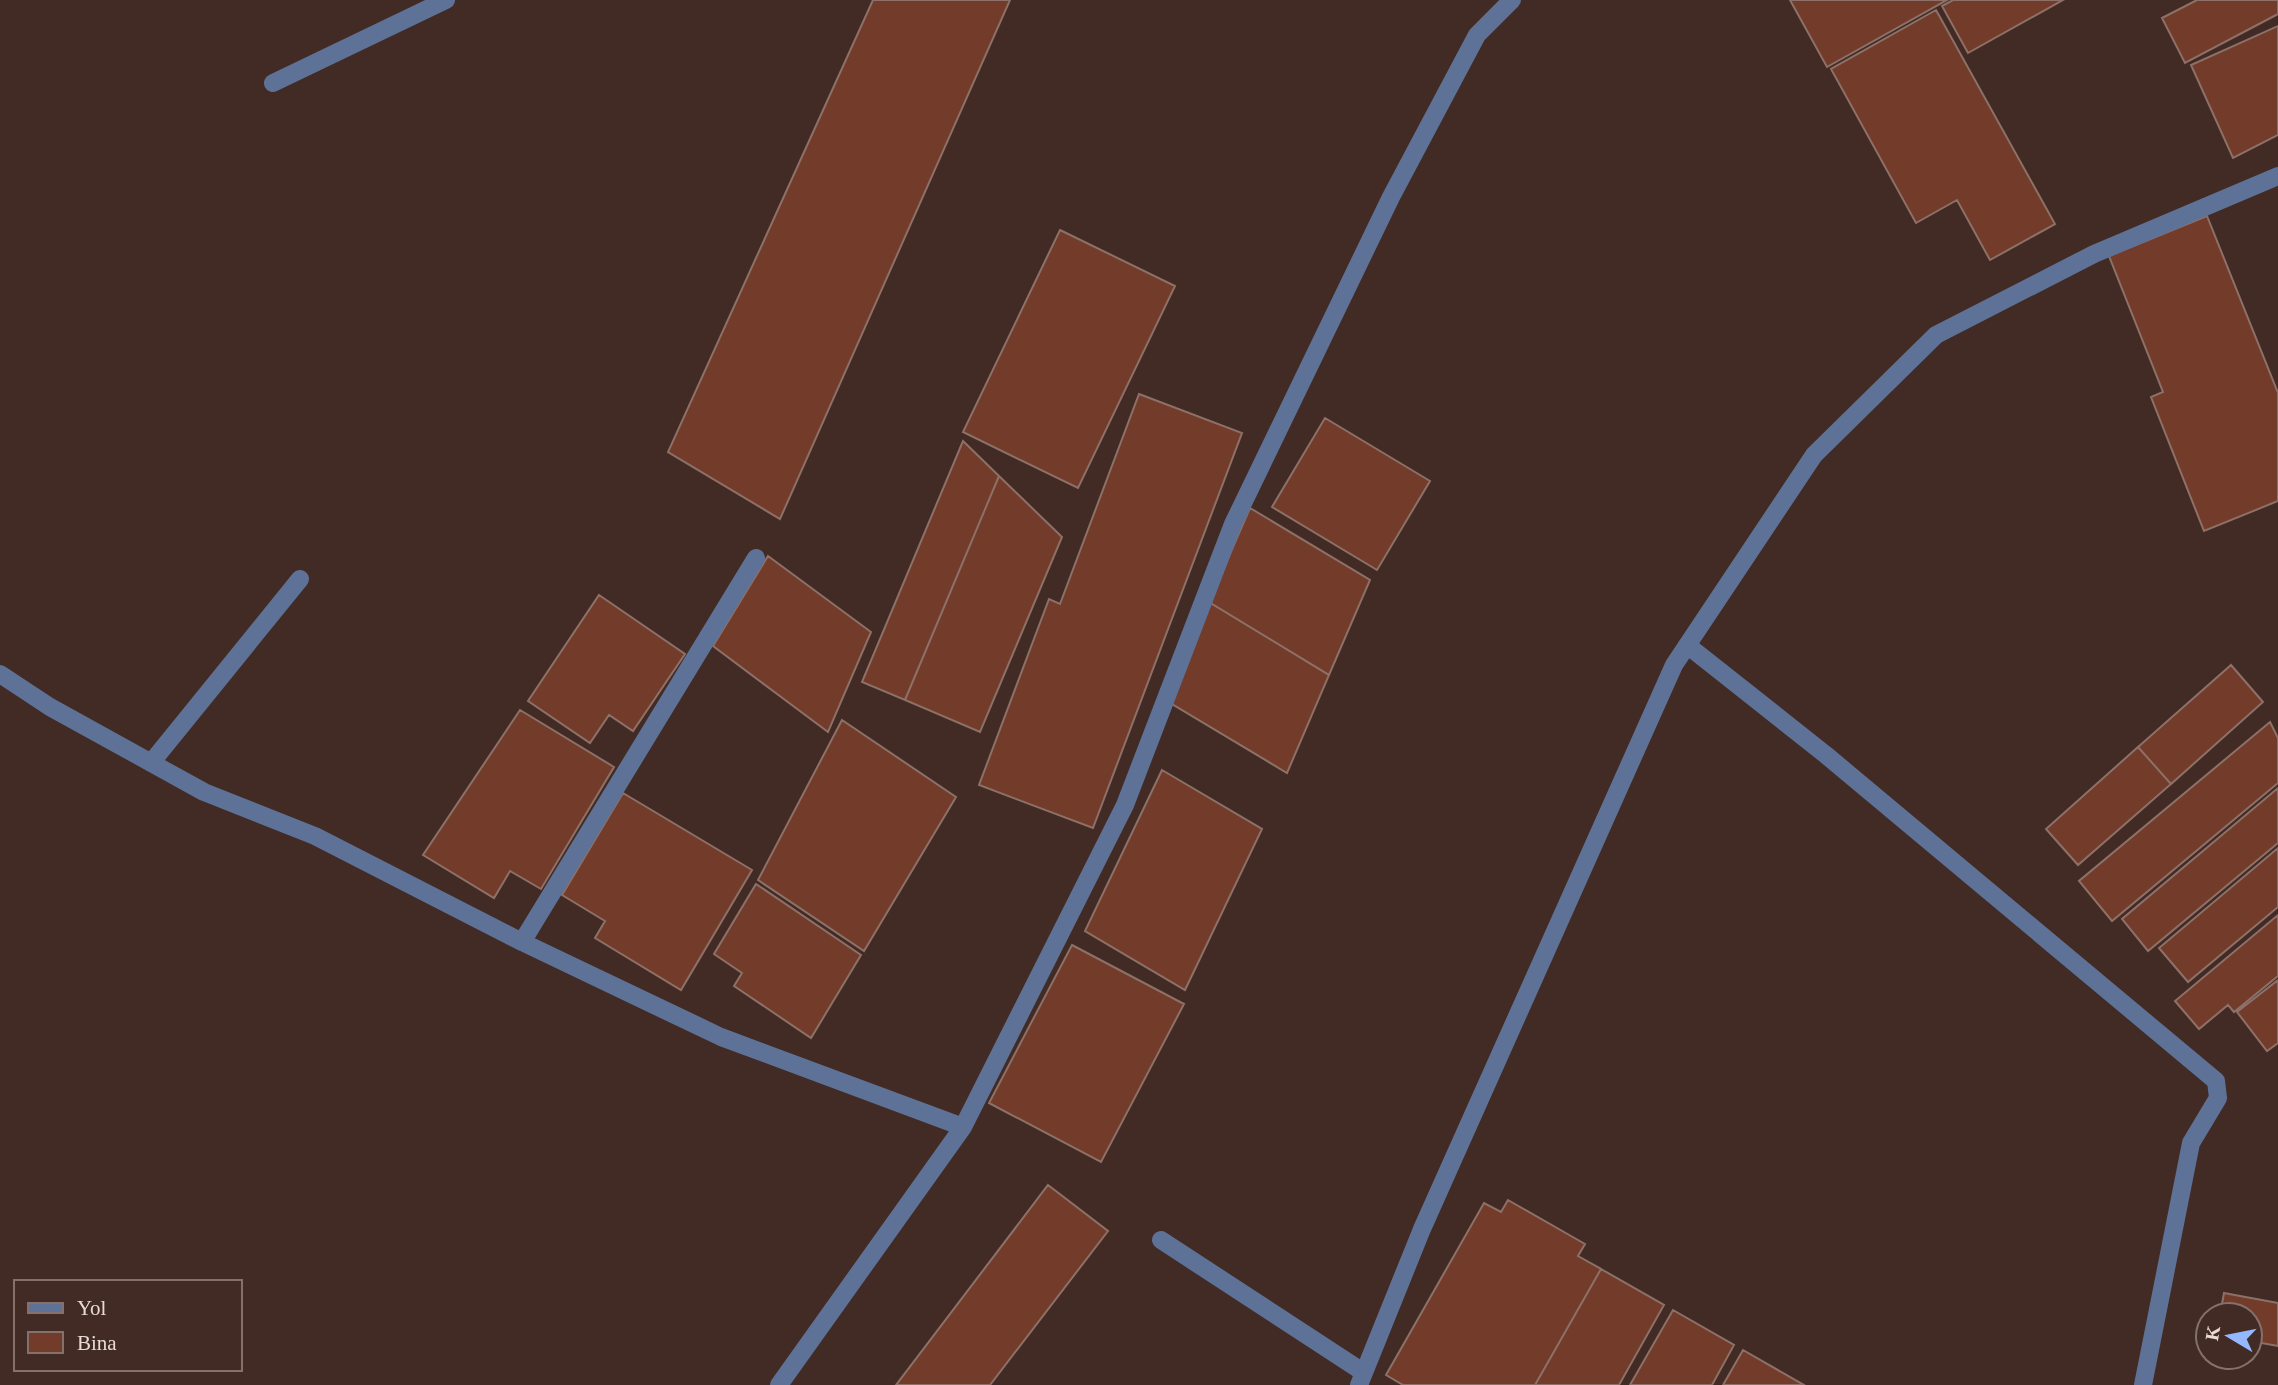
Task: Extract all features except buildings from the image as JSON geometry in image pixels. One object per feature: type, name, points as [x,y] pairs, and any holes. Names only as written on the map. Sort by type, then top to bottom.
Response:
[{"type":"street","points":[[273,83],[446,0]]},
{"type":"street","points":[[779,1385],[964,1127],[1125,805],[1233,524],[1379,222],[1477,36],[1512,0]]},
{"type":"street","points":[[1161,1240],[1361,1378],[1422,1228],[1674,665],[1814,455],[1936,335],[2094,254],[2278,176]]},
{"type":"street","points":[[522,942],[756,558]]},
{"type":"street","points":[[151,762],[300,579]]},
{"type":"street","points":[[1687,645],[1826,755],[2216,1082],[2218,1098],[2190,1143],[2143,1385]]},
{"type":"street","points":[[0,674],[50,707],[204,792],[316,836],[522,942],[721,1037],[964,1127]]}]
